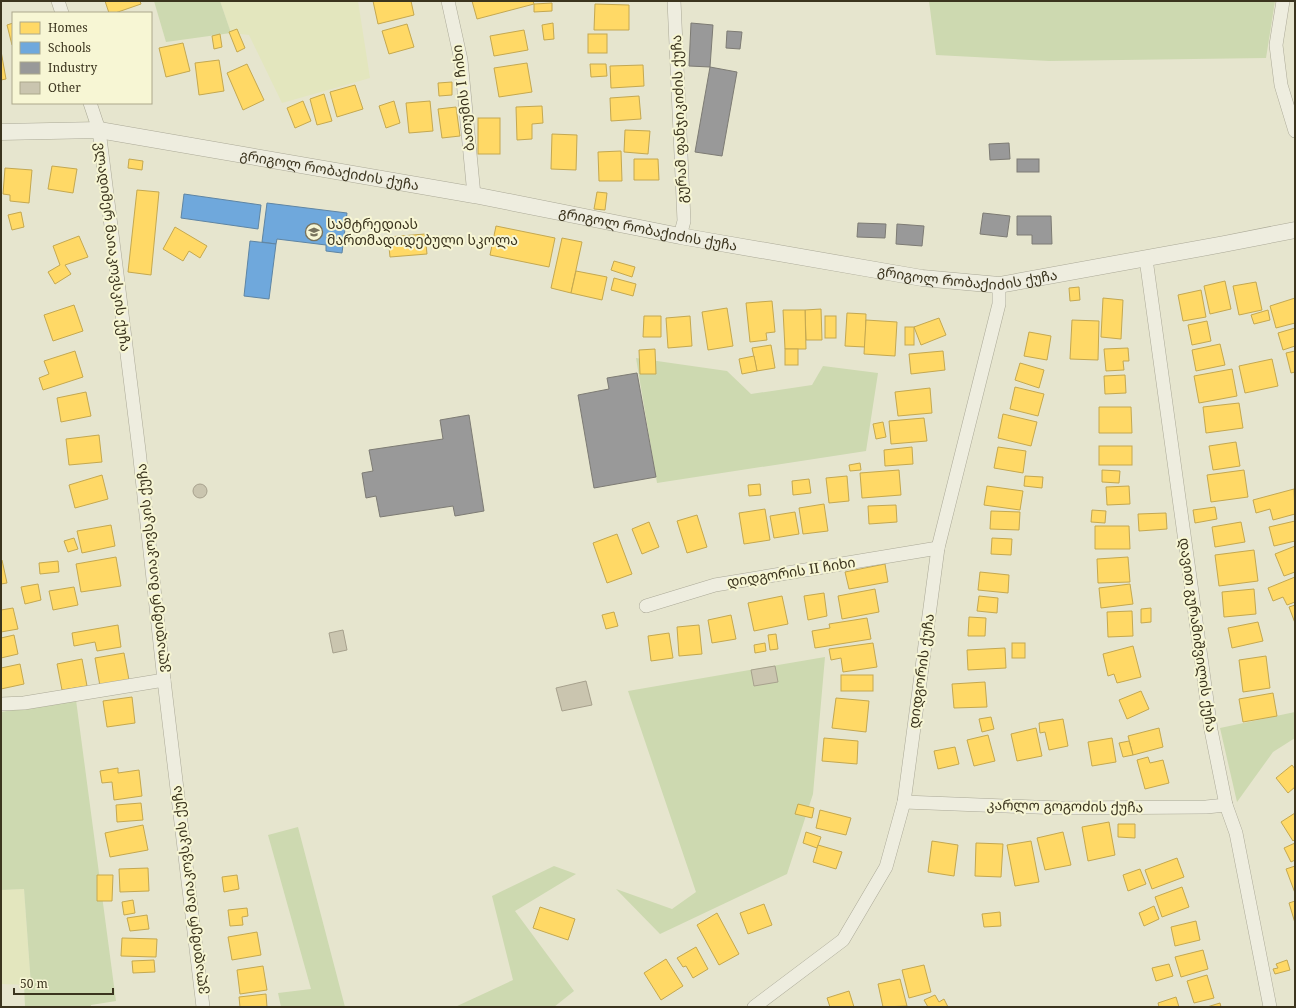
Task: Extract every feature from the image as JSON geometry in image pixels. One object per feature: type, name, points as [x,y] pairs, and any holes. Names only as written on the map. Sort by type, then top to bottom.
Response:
[{"type":"street","points":[[58,1],[62,12]]},
{"type":"street","name":"ბათუმის I ჩიხი","points":[[448,1],[461,60],[474,195]]},
{"type":"street","name":"გურამ ფანჯიკიძის ქუჩა","points":[[674,1],[684,221],[680,236]]},
{"type":"street","points":[[1283,1],[1276,45],[1281,85],[1295,131]]},
{"type":"street","name":"ვლადიმერ მაიაკოვსკის ქუჩა","points":[[90,104],[99,130],[139,450],[164,680],[203,1007]]},
{"type":"street","name":"გრიგოლ რობაქიძის ქუჩა","points":[[1,132],[99,130],[474,195],[680,236],[922,278],[999,285],[1146,259],[1295,230]]},
{"type":"street","name":"დავით გურამიშვილის ქუჩა","points":[[1146,259],[1211,730],[1226,804],[1236,833],[1270,1007]]},
{"type":"street","name":"დიდგორის ქუჩა","points":[[754,1007],[844,940],[886,867],[904,802],[938,548],[999,304],[999,285]]},
{"type":"street","name":"დიდგორის II ჩიხი","points":[[646,606],[715,585],[938,548]]},
{"type":"street","points":[[1,704],[24,703],[164,680]]},
{"type":"street","name":"კარლო გოგოძის ქუჩა","points":[[904,802],[1060,808],[1206,807],[1226,804]]},
{"type":"green space","points":[[154,1],[220,1],[231,33],[166,42]]},
{"type":"green space","points":[[220,1],[358,1],[370,78],[282,103],[249,35],[231,33]]},
{"type":"green space","points":[[929,1],[1275,1],[1266,58],[1049,61],[936,55]]},
{"type":"green space","points":[[636,358],[727,371],[751,394],[812,385],[823,366],[878,373],[866,451],[657,483]]},
{"type":"green space","points":[[825,657],[813,794],[787,874],[660,934],[616,889],[672,909],[696,892],[628,691]]},
{"type":"green space","points":[[76,700],[116,1001],[91,1005],[91,1007],[25,1007],[24,984],[31,985],[24,889],[1,890],[1,712]]},
{"type":"green space","points":[[1295,712],[1295,738],[1273,752],[1237,802],[1220,728]]},
{"type":"green space","points":[[298,827],[345,1007],[281,1007],[278,993],[311,989],[268,835]]},
{"type":"green space","points":[[554,866],[576,874],[515,911],[574,991],[554,1007],[455,1007],[513,980],[492,896]]},
{"type":"green space","points":[[24,889],[31,985],[1,984],[1,890]]},
{"type":"building: Homes","points":[[105,1],[140,1],[141,4],[118,12],[109,12]]},
{"type":"building: Homes","points":[[373,1],[411,1],[414,15],[378,24]]},
{"type":"building: Homes","points":[[472,1],[533,1],[534,4],[477,19]]},
{"type":"building: Homes","points":[[552,3],[552,11],[534,12],[534,4]]},
{"type":"building: Homes","points":[[595,4],[629,5],[629,30],[594,30]]},
{"type":"building: Homes","points":[[12,23],[12,45],[7,25]]},
{"type":"building: Homes","points":[[553,23],[554,39],[544,40],[542,25]]},
{"type":"building: Homes","points":[[407,24],[414,47],[389,54],[382,31]]},
{"type":"building: Homes","points":[[237,29],[245,48],[237,52],[229,32]]},
{"type":"building: Homes","points":[[524,30],[528,50],[494,56],[490,36]]},
{"type":"building: Homes","points":[[220,34],[222,47],[214,49],[212,36]]},
{"type":"building: Homes","points":[[588,34],[607,34],[607,53],[588,53]]},
{"type":"building: Homes","points":[[183,43],[190,71],[166,77],[159,48]]},
{"type":"building: Homes","points":[[1,51],[6,79],[1,80]]},
{"type":"building: Homes","points":[[219,60],[224,91],[199,95],[195,63]]},
{"type":"building: Homes","points":[[527,63],[532,92],[499,97],[494,68]]},
{"type":"building: Homes","points":[[247,64],[264,100],[243,110],[227,73]]},
{"type":"building: Homes","points":[[590,64],[606,64],[607,76],[591,77]]},
{"type":"building: Homes","points":[[643,65],[644,86],[611,88],[610,66]]},
{"type":"building: Homes","points":[[452,82],[452,95],[439,96],[438,83]]},
{"type":"building: Homes","points":[[355,85],[363,109],[337,117],[330,92]]},
{"type":"building: Homes","points":[[324,94],[332,121],[317,125],[310,99]]},
{"type":"building: Homes","points":[[639,96],[641,119],[611,121],[610,98]]},
{"type":"building: Homes","points":[[303,101],[311,121],[295,128],[287,108]]},
{"type":"building: Homes","points":[[394,101],[400,123],[386,128],[379,106]]},
{"type":"building: Homes","points":[[430,101],[433,131],[409,133],[406,103]]},
{"type":"building: Homes","points":[[542,106],[543,123],[532,124],[532,139],[517,140],[516,107]]},
{"type":"building: Homes","points":[[456,107],[460,136],[442,138],[438,109]]},
{"type":"building: Homes","points":[[478,118],[500,118],[500,154],[478,154]]},
{"type":"building: Homes","points":[[625,130],[650,131],[648,154],[624,152]]},
{"type":"building: Homes","points":[[552,134],[577,135],[576,170],[551,169]]},
{"type":"building: Homes","points":[[621,151],[622,181],[599,181],[598,152]]},
{"type":"building: Homes","points":[[129,159],[143,161],[142,170],[128,168]]},
{"type":"building: Homes","points":[[634,159],[658,159],[659,180],[634,180]]},
{"type":"building: Homes","points":[[52,166],[77,169],[73,193],[48,189]]},
{"type":"building: Homes","points":[[5,168],[32,170],[29,203],[10,201],[10,195],[3,194]]},
{"type":"building: Homes","points":[[137,190],[159,192],[151,275],[128,272]]},
{"type":"building: Homes","points":[[597,192],[607,193],[605,210],[594,209]]},
{"type":"building: Homes","points":[[21,212],[24,227],[12,230],[8,215]]},
{"type":"building: Homes","points":[[496,226],[555,238],[549,267],[490,255]]},
{"type":"building: Homes","points":[[175,227],[207,246],[200,258],[189,251],[183,261],[163,249]]},
{"type":"building: Homes","points":[[425,234],[427,254],[390,257],[388,237]]},
{"type":"building: Homes","points":[[79,236],[88,257],[65,265],[71,274],[55,284],[48,272],[60,265],[53,246]]},
{"type":"building: Homes","points":[[562,238],[582,242],[571,293],[551,288]]},
{"type":"building: Homes","points":[[614,261],[635,267],[632,277],[611,270]]},
{"type":"building: Homes","points":[[576,271],[607,277],[602,300],[571,293]]},
{"type":"building: Homes","points":[[614,278],[636,284],[633,296],[611,290]]},
{"type":"building: Homes","points":[[1225,281],[1231,309],[1210,314],[1204,286]]},
{"type":"building: Homes","points":[[1256,282],[1262,310],[1239,315],[1233,286]]},
{"type":"building: Homes","points":[[1079,287],[1080,300],[1070,301],[1069,288]]},
{"type":"building: Homes","points":[[1201,290],[1206,317],[1183,321],[1178,295]]},
{"type":"building: Homes","points":[[1103,298],[1123,300],[1121,339],[1101,337]]},
{"type":"building: Homes","points":[[1295,298],[1295,323],[1276,328],[1270,306]]},
{"type":"building: Homes","points":[[772,301],[775,332],[766,333],[767,340],[750,342],[746,303]]},
{"type":"building: Homes","points":[[74,305],[83,331],[53,341],[44,315]]},
{"type":"building: Homes","points":[[727,308],[733,346],[708,350],[702,312]]},
{"type":"building: Homes","points":[[821,309],[822,340],[806,340],[805,310]]},
{"type":"building: Homes","points":[[783,310],[805,310],[806,349],[785,349]]},
{"type":"building: Homes","points":[[1268,310],[1270,320],[1254,324],[1251,315]]},
{"type":"building: Homes","points":[[847,313],[866,314],[865,347],[845,346]]},
{"type":"building: Homes","points":[[644,316],[661,316],[661,337],[643,337]]},
{"type":"building: Homes","points":[[690,316],[692,346],[668,348],[666,318]]},
{"type":"building: Homes","points":[[825,316],[836,316],[836,338],[825,338]]},
{"type":"building: Homes","points":[[939,318],[946,335],[921,345],[914,327]]},
{"type":"building: Homes","points":[[866,320],[897,322],[895,356],[864,354]]},
{"type":"building: Homes","points":[[1072,320],[1099,321],[1098,360],[1070,359]]},
{"type":"building: Homes","points":[[1207,321],[1211,341],[1192,345],[1188,325]]},
{"type":"building: Homes","points":[[905,327],[914,327],[914,345],[905,345]]},
{"type":"building: Homes","points":[[1295,328],[1295,346],[1283,350],[1278,333]]},
{"type":"building: Homes","points":[[1029,332],[1051,336],[1047,360],[1024,356]]},
{"type":"building: Homes","points":[[1220,344],[1225,365],[1196,371],[1192,350]]},
{"type":"building: Homes","points":[[771,345],[775,368],[757,371],[752,348]]},
{"type":"building: Homes","points":[[1128,348],[1129,361],[1123,361],[1124,370],[1106,371],[1104,349]]},
{"type":"building: Homes","points":[[655,349],[656,374],[640,374],[639,350]]},
{"type":"building: Homes","points":[[785,349],[798,349],[798,365],[785,365]]},
{"type":"building: Homes","points":[[75,351],[83,377],[43,390],[39,378],[49,374],[44,361]]},
{"type":"building: Homes","points":[[943,351],[945,370],[911,374],[909,354]]},
{"type":"building: Homes","points":[[1295,351],[1295,372],[1291,373],[1286,353]]},
{"type":"building: Homes","points":[[754,356],[757,371],[742,374],[739,359]]},
{"type":"building: Homes","points":[[1272,359],[1278,386],[1245,393],[1239,366]]},
{"type":"building: Homes","points":[[1020,363],[1044,370],[1039,388],[1015,380]]},
{"type":"building: Homes","points":[[1232,369],[1237,396],[1199,403],[1194,376]]},
{"type":"building: Homes","points":[[1125,375],[1126,393],[1105,394],[1104,376]]},
{"type":"building: Homes","points":[[1015,387],[1044,394],[1038,416],[1010,409]]},
{"type":"building: Homes","points":[[930,388],[932,413],[898,416],[895,392]]},
{"type":"building: Homes","points":[[86,392],[91,416],[61,422],[57,398]]},
{"type":"building: Homes","points":[[1239,403],[1243,428],[1206,433],[1203,407]]},
{"type":"building: Homes","points":[[1099,407],[1131,407],[1132,433],[1099,433]]},
{"type":"building: Homes","points":[[1003,414],[1037,422],[1031,446],[998,438]]},
{"type":"building: Homes","points":[[924,418],[927,441],[891,444],[889,421]]},
{"type":"building: Homes","points":[[883,422],[886,437],[876,439],[873,424]]},
{"type":"building: Homes","points":[[99,435],[102,462],[69,465],[66,439]]},
{"type":"building: Homes","points":[[1236,442],[1240,466],[1213,470],[1209,446]]},
{"type":"building: Homes","points":[[1099,446],[1132,446],[1132,465],[1099,465]]},
{"type":"building: Homes","points":[[912,447],[913,464],[885,466],[884,450]]},
{"type":"building: Homes","points":[[998,447],[1026,451],[1023,473],[994,468]]},
{"type":"building: Homes","points":[[860,463],[861,470],[850,471],[849,465]]},
{"type":"building: Homes","points":[[899,470],[901,495],[862,498],[860,473]]},
{"type":"building: Homes","points":[[1102,470],[1120,471],[1119,483],[1102,482]]},
{"type":"building: Homes","points":[[1244,470],[1248,497],[1211,502],[1207,475]]},
{"type":"building: Homes","points":[[102,475],[108,499],[75,508],[69,485]]},
{"type":"building: Homes","points":[[847,476],[849,501],[829,503],[826,478]]},
{"type":"building: Homes","points":[[1025,476],[1043,477],[1042,488],[1024,486]]},
{"type":"building: Homes","points":[[809,479],[811,493],[793,495],[792,481]]},
{"type":"building: Homes","points":[[760,484],[761,495],[749,496],[748,485]]},
{"type":"building: Homes","points":[[987,486],[1023,491],[1020,510],[984,505]]},
{"type":"building: Homes","points":[[1129,486],[1130,504],[1107,505],[1106,487]]},
{"type":"building: Homes","points":[[1294,489],[1295,514],[1273,520],[1270,509],[1256,513],[1253,500]]},
{"type":"building: Homes","points":[[824,504],[828,531],[803,534],[799,508]]},
{"type":"building: Homes","points":[[896,505],[897,522],[869,524],[868,506]]},
{"type":"building: Homes","points":[[1215,507],[1217,519],[1195,523],[1193,510]]},
{"type":"building: Homes","points":[[765,509],[770,540],[744,544],[739,513]]},
{"type":"building: Homes","points":[[1092,510],[1106,511],[1105,523],[1091,522]]},
{"type":"building: Homes","points":[[991,511],[1020,512],[1019,530],[990,529]]},
{"type":"building: Homes","points":[[795,512],[799,534],[774,538],[770,516]]},
{"type":"building: Homes","points":[[1166,513],[1167,529],[1139,531],[1138,514]]},
{"type":"building: Homes","points":[[697,515],[707,547],[687,553],[677,521]]},
{"type":"building: Homes","points":[[1295,521],[1295,541],[1274,546],[1269,527]]},
{"type":"building: Homes","points":[[649,522],[659,547],[642,554],[632,529]]},
{"type":"building: Homes","points":[[1241,522],[1245,542],[1215,547],[1212,527]]},
{"type":"building: Homes","points":[[111,525],[115,546],[82,553],[77,531]]},
{"type":"building: Homes","points":[[1095,526],[1129,526],[1130,549],[1095,549]]},
{"type":"building: Homes","points":[[617,534],[632,574],[607,583],[593,543]]},
{"type":"building: Homes","points":[[74,538],[78,549],[68,552],[64,541]]},
{"type":"building: Homes","points":[[992,538],[1012,539],[1011,555],[991,554]]},
{"type":"building: Homes","points":[[1295,546],[1295,572],[1284,576],[1275,554]]},
{"type":"building: Homes","points":[[1254,550],[1258,581],[1219,586],[1215,555]]},
{"type":"building: Homes","points":[[116,557],[121,586],[81,592],[76,564]]},
{"type":"building: Homes","points":[[1128,557],[1130,582],[1098,583],[1097,559]]},
{"type":"building: Homes","points":[[1,560],[7,583],[1,584]]},
{"type":"building: Homes","points":[[58,561],[59,572],[40,574],[39,563]]},
{"type":"building: Homes","points":[[885,564],[888,582],[849,589],[845,572]]},
{"type":"building: Homes","points":[[980,572],[1009,575],[1008,593],[978,590]]},
{"type":"building: Homes","points":[[1295,577],[1295,602],[1287,605],[1283,597],[1273,601],[1268,588]]},
{"type":"building: Homes","points":[[38,584],[41,600],[25,604],[21,587]]},
{"type":"building: Homes","points":[[1130,584],[1133,604],[1101,608],[1099,588]]},
{"type":"building: Homes","points":[[74,587],[78,605],[53,610],[49,591]]},
{"type":"building: Homes","points":[[875,589],[879,612],[842,619],[838,596]]},
{"type":"building: Homes","points":[[1254,589],[1256,614],[1224,617],[1222,592]]},
{"type":"building: Homes","points":[[824,593],[827,616],[808,620],[804,596]]},
{"type":"building: Homes","points":[[782,596],[788,624],[754,631],[748,603]]},
{"type":"building: Homes","points":[[979,596],[998,598],[997,613],[977,611]]},
{"type":"building: Homes","points":[[1295,605],[1295,623],[1289,607]]},
{"type":"building: Homes","points":[[13,608],[18,629],[1,632],[1,610]]},
{"type":"building: Homes","points":[[1151,608],[1151,622],[1141,623],[1141,609]]},
{"type":"building: Homes","points":[[1132,611],[1133,636],[1108,637],[1107,612]]},
{"type":"building: Homes","points":[[614,612],[618,626],[606,629],[602,615]]},
{"type":"building: Homes","points":[[731,615],[736,639],[712,643],[708,620]]},
{"type":"building: Homes","points":[[969,617],[986,618],[985,636],[968,636]]},
{"type":"building: Homes","points":[[867,618],[871,639],[815,648],[812,631],[830,628],[829,624]]},
{"type":"building: Homes","points":[[1258,622],[1263,641],[1232,648],[1228,628]]},
{"type":"building: Homes","points":[[118,625],[121,647],[97,651],[95,642],[74,646],[72,633]]},
{"type":"building: Homes","points":[[699,625],[702,654],[679,656],[677,627]]},
{"type":"building: Homes","points":[[669,633],[673,658],[651,661],[648,636]]},
{"type":"building: Homes","points":[[776,634],[778,649],[770,650],[768,635]]},
{"type":"building: Homes","points":[[14,635],[18,654],[1,658],[1,638]]},
{"type":"building: Homes","points":[[765,643],[766,651],[755,653],[754,645]]},
{"type":"building: Homes","points":[[873,643],[877,667],[843,672],[841,658],[831,660],[829,649]]},
{"type":"building: Homes","points":[[1012,643],[1025,643],[1025,658],[1012,658]]},
{"type":"building: Homes","points":[[1133,646],[1141,677],[1117,683],[1114,674],[1108,676],[1103,654]]},
{"type":"building: Homes","points":[[1005,648],[1006,668],[968,670],[967,650]]},
{"type":"building: Homes","points":[[124,653],[129,680],[100,686],[95,658]]},
{"type":"building: Homes","points":[[1266,656],[1270,688],[1243,692],[1239,660]]},
{"type":"building: Homes","points":[[82,659],[87,686],[62,690],[57,664]]},
{"type":"building: Homes","points":[[20,664],[24,684],[1,689],[1,668]]},
{"type":"building: Homes","points":[[841,675],[873,675],[873,691],[841,691]]},
{"type":"building: Homes","points":[[985,682],[987,707],[954,708],[952,684]]},
{"type":"building: Homes","points":[[1141,691],[1149,709],[1127,719],[1119,700]]},
{"type":"building: Homes","points":[[1273,693],[1277,716],[1243,722],[1239,699]]},
{"type":"building: Homes","points":[[132,697],[135,723],[107,727],[103,701]]},
{"type":"building: Homes","points":[[836,698],[869,701],[866,732],[832,728]]},
{"type":"building: Homes","points":[[991,717],[994,729],[982,732],[979,719]]},
{"type":"building: Homes","points":[[1063,719],[1068,746],[1049,750],[1045,732],[1040,733],[1039,723]]},
{"type":"building: Homes","points":[[1036,728],[1042,756],[1017,761],[1011,734]]},
{"type":"building: Homes","points":[[1159,728],[1163,747],[1133,755],[1128,736]]},
{"type":"building: Homes","points":[[988,735],[995,761],[974,766],[967,740]]},
{"type":"building: Homes","points":[[824,738],[858,741],[857,764],[822,761]]},
{"type":"building: Homes","points":[[1112,738],[1116,762],[1092,766],[1088,742]]},
{"type":"building: Homes","points":[[1129,741],[1133,755],[1123,757],[1119,743]]},
{"type":"building: Homes","points":[[955,747],[959,764],[938,769],[934,751]]},
{"type":"building: Homes","points":[[1148,757],[1150,763],[1163,760],[1169,783],[1145,789],[1137,760]]},
{"type":"building: Homes","points":[[1292,765],[1295,769],[1295,787],[1288,793],[1276,778]]},
{"type":"building: Homes","points":[[118,768],[118,773],[139,770],[142,796],[114,800],[112,782],[102,783],[100,771]]},
{"type":"building: Homes","points":[[141,803],[143,820],[117,822],[116,805]]},
{"type":"building: Homes","points":[[798,804],[814,808],[812,818],[795,814]]},
{"type":"building: Homes","points":[[820,810],[851,818],[846,835],[816,828]]},
{"type":"building: Homes","points":[[1295,813],[1295,839],[1293,841],[1281,822]]},
{"type":"building: Homes","points":[[1109,822],[1115,855],[1088,861],[1082,827]]},
{"type":"building: Homes","points":[[1118,824],[1135,824],[1135,838],[1118,837]]},
{"type":"building: Homes","points":[[143,825],[148,850],[110,857],[105,833]]},
{"type":"building: Homes","points":[[806,832],[821,837],[817,848],[803,843]]},
{"type":"building: Homes","points":[[1063,832],[1071,865],[1045,870],[1037,838]]},
{"type":"building: Homes","points":[[932,841],[958,845],[954,876],[928,872]]},
{"type":"building: Homes","points":[[1031,841],[1039,882],[1015,886],[1007,845]]},
{"type":"building: Homes","points":[[976,843],[1003,844],[1001,877],[975,876]]},
{"type":"building: Homes","points":[[1295,843],[1295,860],[1291,862],[1284,848]]},
{"type":"building: Homes","points":[[818,845],[842,852],[836,869],[813,862]]},
{"type":"building: Homes","points":[[1177,858],[1184,877],[1152,889],[1145,870]]},
{"type":"building: Homes","points":[[1295,866],[1295,893],[1286,869]]},
{"type":"building: Homes","points":[[148,868],[149,891],[120,892],[119,869]]},
{"type":"building: Homes","points":[[1140,869],[1146,884],[1128,891],[1123,875]]},
{"type":"building: Homes","points":[[97,875],[113,875],[112,901],[97,901]]},
{"type":"building: Homes","points":[[237,875],[239,889],[224,892],[222,877]]},
{"type":"building: Homes","points":[[1182,887],[1189,907],[1162,917],[1155,897]]},
{"type":"building: Homes","points":[[133,900],[135,913],[124,915],[122,902]]},
{"type":"building: Homes","points":[[1295,901],[1295,923],[1289,903]]},
{"type":"building: Homes","points":[[764,904],[772,925],[748,934],[740,913]]},
{"type":"building: Homes","points":[[1154,906],[1159,919],[1144,926],[1139,913]]},
{"type":"building: Homes","points":[[540,907],[575,919],[568,940],[533,928]]},
{"type":"building: Homes","points":[[247,908],[248,916],[242,917],[243,925],[230,926],[228,910]]},
{"type":"building: Homes","points":[[1000,912],[1001,926],[984,927],[982,914]]},
{"type":"building: Homes","points":[[717,913],[739,954],[719,965],[697,925]]},
{"type":"building: Homes","points":[[147,915],[149,929],[130,931],[127,918]]},
{"type":"building: Homes","points":[[1196,921],[1200,940],[1175,946],[1171,927]]},
{"type":"building: Homes","points":[[257,932],[261,955],[232,960],[228,937]]},
{"type":"building: Homes","points":[[122,938],[157,939],[156,957],[121,956]]},
{"type":"building: Homes","points":[[696,947],[708,969],[693,978],[686,966],[683,967],[677,958]]},
{"type":"building: Homes","points":[[1203,950],[1208,969],[1181,977],[1175,957]]},
{"type":"building: Homes","points":[[666,959],[683,986],[661,1000],[644,973]]},
{"type":"building: Homes","points":[[154,960],[155,972],[133,973],[132,961]]},
{"type":"building: Homes","points":[[1287,960],[1290,970],[1275,974],[1273,969],[1278,968],[1276,964]]},
{"type":"building: Homes","points":[[1169,964],[1173,976],[1156,981],[1152,968]]},
{"type":"building: Homes","points":[[924,965],[931,992],[909,998],[902,970]]},
{"type":"building: Homes","points":[[263,966],[267,990],[240,994],[237,970]]},
{"type":"building: Homes","points":[[1207,975],[1214,998],[1194,1003],[1187,981]]},
{"type":"building: Homes","points":[[900,979],[907,1006],[883,1007],[878,984]]},
{"type":"building: Homes","points":[[849,991],[854,1007],[830,1007],[827,998]]},
{"type":"building: Homes","points":[[266,994],[267,1007],[240,1007],[239,997]]},
{"type":"building: Homes","points":[[935,995],[939,1002],[944,999],[948,1007],[928,1007],[924,1000]]},
{"type":"building: Homes","points":[[1176,997],[1179,1007],[1159,1007],[1158,1003]]},
{"type":"building: Homes","points":[[1220,1003],[1221,1007],[1207,1007]]},
{"type":"building: Schools","points":[[184,194],[261,205],[258,229],[181,218]]},
{"type":"building: Schools","points":[[267,203],[347,213],[342,253],[326,251],[326,245],[277,239],[276,244],[262,242]]},
{"type":"building: Schools","points":[[250,241],[276,244],[269,299],[244,296]]},
{"type":"building: Industry","points":[[691,23],[713,25],[710,67],[689,66]]},
{"type":"building: Industry","points":[[727,31],[742,32],[740,49],[726,48]]},
{"type":"building: Industry","points":[[710,67],[737,72],[722,156],[695,152]]},
{"type":"building: Industry","points":[[1009,143],[1010,159],[990,160],[989,144]]},
{"type":"building: Industry","points":[[1017,159],[1039,159],[1039,172],[1017,172]]},
{"type":"building: Industry","points":[[983,213],[1010,216],[1007,237],[980,234]]},
{"type":"building: Industry","points":[[1017,216],[1051,216],[1052,244],[1032,244],[1032,235],[1017,235]]},
{"type":"building: Industry","points":[[858,223],[886,224],[885,238],[857,237]]},
{"type":"building: Industry","points":[[897,224],[924,226],[922,246],[896,244]]},
{"type":"building: Industry","points":[[637,373],[656,477],[594,488],[578,395],[609,389],[607,378]]},
{"type":"building: Industry","points":[[469,415],[484,511],[455,516],[453,506],[380,517],[376,496],[366,498],[362,473],[373,471],[369,450],[443,439],[440,420]]},
{"type":"building: Other","points":[[200,484],[205,486],[207,491],[205,496],[200,498],[195,496],[193,491],[195,486]]},
{"type":"building: Other","points":[[343,630],[347,650],[333,653],[329,633]]},
{"type":"building: Other","points":[[775,666],[778,682],[754,686],[751,670]]},
{"type":"building: Other","points":[[586,681],[592,705],[562,711],[556,688]]},
{"type":"place","name":"სამტრედიას მართმადიდებული სკოლა","points":[[314,232]]}]
